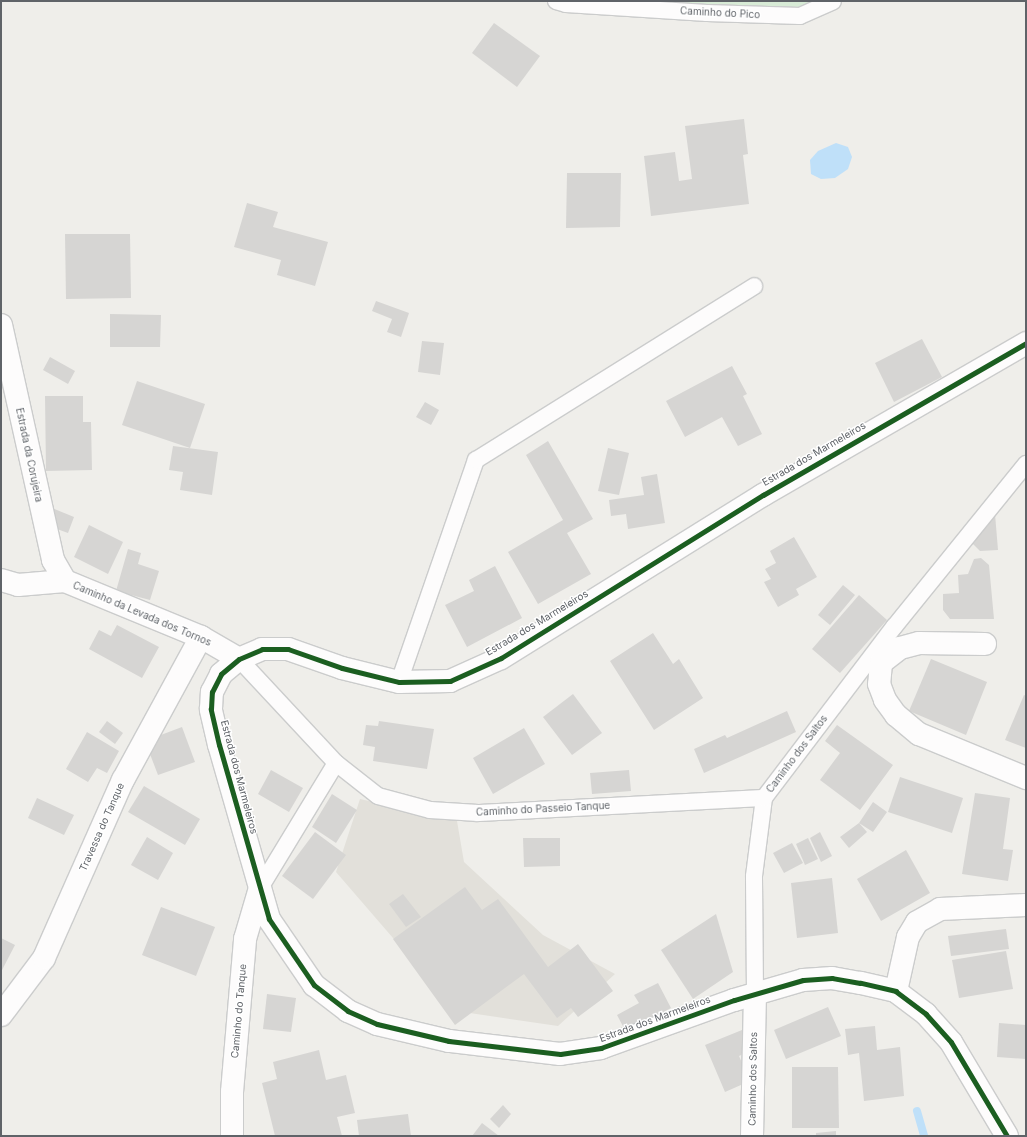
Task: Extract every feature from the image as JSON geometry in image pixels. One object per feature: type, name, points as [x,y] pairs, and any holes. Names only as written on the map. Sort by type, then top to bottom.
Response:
[{"type":"main road","name":"Estrada da Corujeira","points":[[1,325],[53,560],[65,581]]},
{"type":"main road","name":"Estrada dos Marmeleiros","points":[[1007,1136],[951,1042],[926,1014],[896,991],[860,983],[818,978],[755,993],[594,1049],[560,1054],[449,1041],[377,1024],[348,1011],[314,985],[269,919],[219,745],[211,709],[212,692],[221,674],[239,659],[262,649],[288,649],[342,668],[399,682],[450,680],[501,658],[763,495],[1026,343]]},
{"type":"main road","points":[[1,580],[18,585],[65,581]]},
{"type":"main road","name":"Caminho da Levada dos Tornos","points":[[65,581],[201,637],[239,659]]},
{"type":"main road","name":"Travessa do Tanque","points":[[1,1015],[44,958],[123,780],[201,637]]},
{"type":"main road","points":[[985,644],[919,643],[900,648],[875,661],[878,684],[884,700],[896,715],[919,734],[1026,778]]},
{"type":"main road","name":"Caminho do Tanque","points":[[232,1136],[232,1092],[245,939],[260,888]]},
{"type":"main road","points":[[896,991],[908,937],[917,922],[940,909],[1026,905]]},
{"type":"main road","name":"Caminho dos Saltos","points":[[752,1136],[755,993]]},
{"type":"lane","name":"Caminho do Pico","points":[[556,1],[566,4],[707,13],[800,16],[833,1]]},
{"type":"lane","points":[[399,682],[476,460],[754,286]]},
{"type":"lane","name":"Caminho dos Saltos","points":[[755,993],[754,876],[764,798],[875,661],[1026,464]]},
{"type":"lane","name":"Caminho do Passeio Tanque","points":[[239,659],[336,764],[378,796],[430,810],[478,813],[764,798]]},
{"type":"lane","points":[[260,888],[336,764]]},
{"type":"shaded area","points":[[360,799],[457,821],[464,862],[543,935],[615,974],[558,1026],[456,1011],[336,872]]},
{"type":"green space","points":[[564,1],[833,1],[800,16]]},
{"type":"water","points":[[836,143],[848,147],[852,157],[848,169],[835,178],[821,179],[811,174],[810,160],[818,151]]},
{"type":"building","points":[[494,23],[540,56],[517,87],[472,53]]},
{"type":"building","points":[[744,119],[748,154],[743,155],[749,204],[651,216],[644,156],[675,152],[679,181],[692,179],[685,126]]},
{"type":"building","points":[[567,173],[621,173],[620,227],[566,228]]},
{"type":"building","points":[[247,203],[278,212],[273,227],[328,242],[315,286],[277,275],[281,260],[234,247]]},
{"type":"building","points":[[65,234],[130,234],[131,298],[66,299]]},
{"type":"building","points":[[376,301],[409,313],[401,337],[387,332],[392,319],[372,311]]},
{"type":"building","points":[[110,314],[161,315],[160,347],[110,347]]},
{"type":"building","points":[[922,339],[942,377],[894,402],[875,363]]},
{"type":"building","points":[[422,341],[444,343],[440,375],[418,372]]},
{"type":"building","points":[[50,357],[75,371],[68,384],[43,370]]},
{"type":"building","points":[[732,366],[747,394],[743,396],[762,434],[738,446],[722,417],[685,437],[666,401]]},
{"type":"building","points":[[137,381],[205,404],[190,448],[122,425]]},
{"type":"building","points":[[45,396],[83,396],[83,422],[91,422],[92,470],[46,471]]},
{"type":"building","points":[[425,402],[439,410],[431,425],[416,417]]},
{"type":"building","points":[[548,441],[593,519],[567,533],[591,574],[538,604],[508,552],[563,520],[526,455]]},
{"type":"building","points":[[173,446],[218,452],[212,495],[180,490],[183,472],[169,470]]},
{"type":"building","points":[[608,448],[629,453],[619,495],[598,491]]},
{"type":"building","points":[[657,474],[665,523],[628,529],[626,514],[611,516],[609,500],[644,495],[641,477]]},
{"type":"building","points":[[52,508],[74,517],[68,533],[46,525]]},
{"type":"building","points":[[995,514],[998,550],[980,551],[971,542]]},
{"type":"building","points":[[89,525],[123,542],[108,574],[74,557]]},
{"type":"building","points":[[794,537],[817,577],[796,589],[799,595],[778,607],[764,582],[771,579],[765,569],[776,563],[770,551]]},
{"type":"building","points":[[128,549],[141,553],[138,564],[159,571],[150,600],[116,591]]},
{"type":"building","points":[[981,558],[989,565],[994,619],[950,619],[943,610],[943,594],[959,593],[958,575],[968,574],[974,559]]},
{"type":"building","points":[[495,566],[522,618],[467,647],[445,605],[474,591],[469,580]]},
{"type":"building","points":[[843,585],[855,595],[830,625],[818,615]]},
{"type":"building","points":[[859,595],[887,620],[840,673],[812,649]]},
{"type":"building","points":[[117,625],[159,647],[142,678],[89,649],[99,630],[111,636]]},
{"type":"building","points":[[653,633],[673,664],[679,659],[703,698],[654,730],[610,661]]},
{"type":"building","points":[[931,659],[987,682],[966,735],[909,711]]},
{"type":"building","points":[[573,694],[602,733],[572,755],[543,717]]},
{"type":"building","points":[[1024,695],[1026,696],[1026,748],[1005,740]]},
{"type":"building","points":[[787,711],[796,732],[704,773],[694,749],[725,735],[727,738]]},
{"type":"building","points":[[107,721],[123,733],[115,744],[99,732]]},
{"type":"building","points":[[379,721],[434,729],[427,769],[373,761],[375,747],[363,745],[366,725],[378,726]]},
{"type":"building","points":[[837,725],[893,765],[860,810],[820,780],[840,753],[825,741]]},
{"type":"building","points":[[182,727],[195,762],[158,775],[145,741]]},
{"type":"building","points":[[524,728],[545,764],[493,794],[473,758]]},
{"type":"building","points":[[87,732],[119,751],[107,773],[97,768],[88,782],[66,769]]},
{"type":"building","points":[[271,770],[303,788],[289,812],[258,794]]},
{"type":"building","points":[[629,770],[631,791],[592,794],[590,773]]},
{"type":"building","points":[[900,777],[963,798],[952,833],[888,812]]},
{"type":"building","points":[[144,786],[200,819],[185,845],[128,812]]},
{"type":"building","points":[[975,793],[1010,798],[1003,849],[1013,850],[1008,881],[962,874]]},
{"type":"building","points":[[332,794],[357,810],[336,843],[312,827]]},
{"type":"building","points":[[37,798],[74,815],[64,835],[28,818]]},
{"type":"building","points":[[873,802],[887,812],[873,832],[859,823]]},
{"type":"building","points":[[859,823],[867,832],[849,848],[840,837]]},
{"type":"building","points":[[315,832],[346,855],[313,899],[282,876]]},
{"type":"building","points":[[820,832],[832,856],[821,862],[810,838]]},
{"type":"building","points":[[147,837],[173,853],[158,880],[131,865]]},
{"type":"building","points":[[523,838],[560,838],[560,866],[524,867]]},
{"type":"building","points":[[808,838],[818,859],[805,865],[796,844]]},
{"type":"building","points":[[792,843],[803,863],[784,873],[773,853]]},
{"type":"building","points":[[906,850],[930,893],[881,921],[857,879]]},
{"type":"building","points":[[832,878],[838,933],[797,938],[791,883]]},
{"type":"building","points":[[465,887],[482,910],[498,899],[548,967],[578,944],[613,991],[578,1017],[571,1008],[557,1018],[524,974],[455,1025],[393,939]]},
{"type":"building","points":[[403,894],[421,917],[406,927],[389,904]]},
{"type":"building","points":[[161,907],[215,927],[196,976],[142,955]]},
{"type":"building","points":[[716,914],[733,972],[693,999],[661,950]]},
{"type":"building","points":[[1006,929],[1009,949],[951,956],[948,936]]},
{"type":"building","points":[[1,938],[15,945],[1,972]]},
{"type":"building","points":[[1006,951],[1013,989],[959,998],[952,960]]},
{"type":"building","points":[[658,983],[671,1008],[626,1032],[617,1015],[639,1003],[634,995]]},
{"type":"building","points":[[267,994],[296,998],[291,1032],[263,1029]]},
{"type":"building","points":[[828,1007],[841,1036],[786,1059],[774,1030]]},
{"type":"building","points":[[999,1023],[1026,1025],[1026,1059],[997,1057]]},
{"type":"building","points":[[875,1026],[877,1050],[900,1047],[904,1096],[864,1101],[859,1053],[848,1055],[845,1029]]},
{"type":"building","points":[[742,1030],[750,1051],[739,1056],[750,1081],[725,1092],[705,1045]]},
{"type":"building","points":[[319,1050],[326,1080],[346,1075],[355,1113],[337,1117],[342,1136],[275,1136],[262,1083],[277,1079],[273,1062]]},
{"type":"building","points":[[792,1067],[838,1067],[839,1128],[792,1128]]},
{"type":"building","points":[[503,1105],[511,1114],[499,1128],[490,1119]]},
{"type":"building","points":[[408,1114],[411,1136],[359,1136],[357,1120]]},
{"type":"building","points":[[482,1123],[499,1136],[472,1136]]},
{"type":"building","points":[[836,1131],[836,1136],[816,1136],[816,1133]]},
{"type":"waterway","points":[[917,1111],[924,1136]]},
{"type":"cycle path","points":[[1007,1136],[951,1042],[926,1014],[896,991],[860,983],[832,978],[803,980],[734,1000],[601,1048],[560,1054],[449,1041],[377,1024],[348,1011],[314,985],[269,919],[219,745],[211,709],[212,692],[221,674],[239,659],[262,649],[288,649],[342,668],[399,682],[450,681],[501,658],[763,495],[1026,343]]}]
